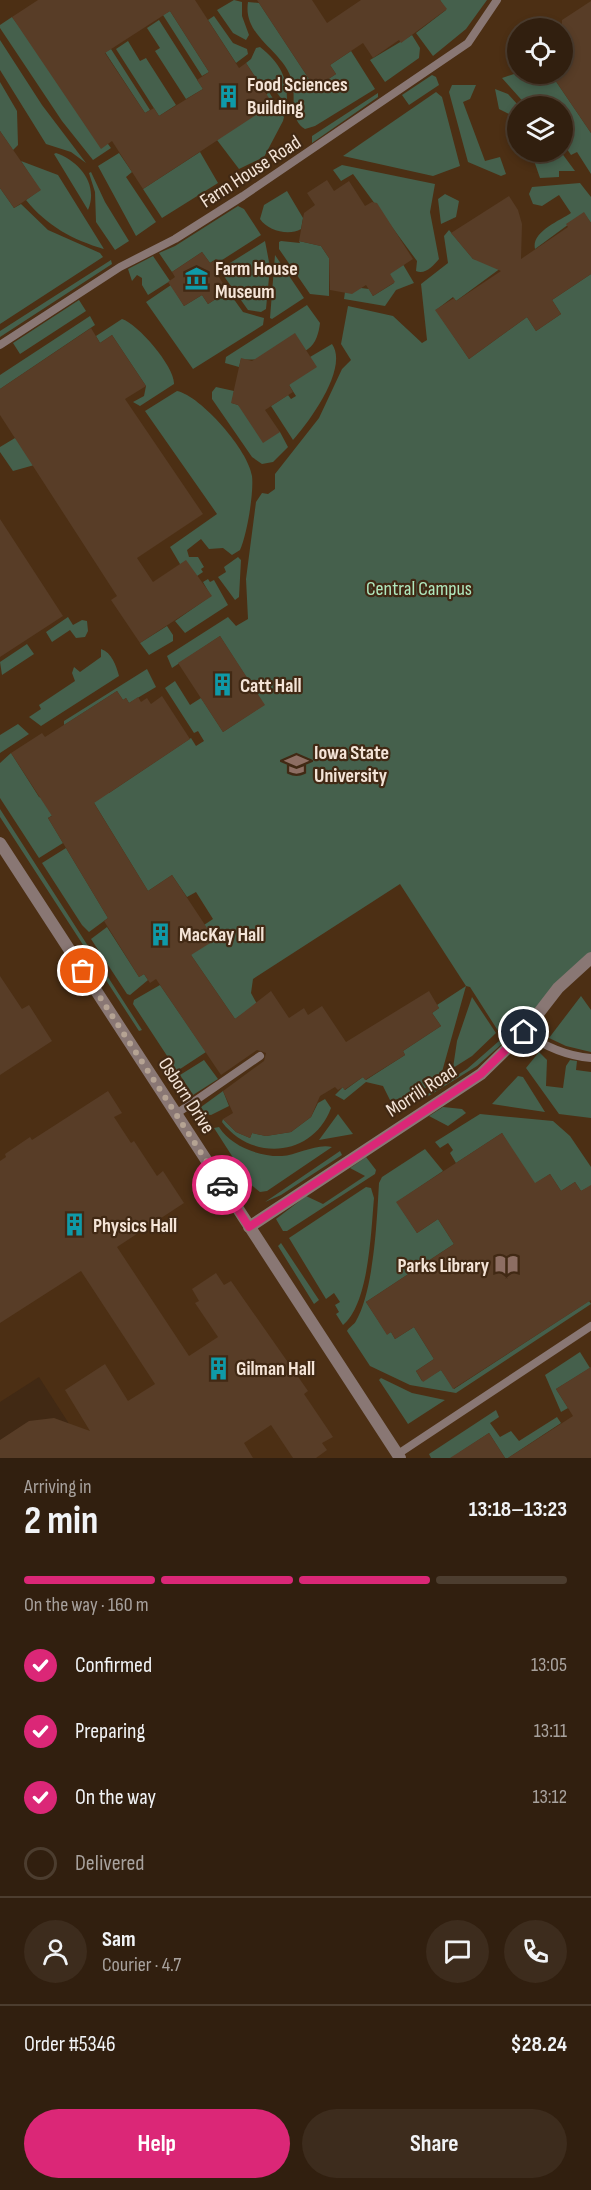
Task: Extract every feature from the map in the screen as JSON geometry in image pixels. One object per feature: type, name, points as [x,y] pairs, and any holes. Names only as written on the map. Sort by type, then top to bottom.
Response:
[{"type":"street","name":"Osborn Drive","points":[[0,843],[399,1456]]},
{"type":"street","name":"Morrill Road","points":[[249,1227],[481,1074],[524,1032],[558,988],[591,958]]},
{"type":"lane","name":"Farm House Road","points":[[0,345],[120,267],[176,239],[243,196],[468,43],[497,0]]},
{"type":"lane","points":[[524,1032],[540,1043],[560,1052],[591,1058]]},
{"type":"lane","points":[[176,1114],[260,1056]]},
{"type":"lane","points":[[399,1456],[591,1326]]},
{"type":"shaded area","name":"Iowa State University","points":[[0,0],[591,0],[591,1458],[91,1458],[39,1377],[0,1402]]},
{"type":"green space","points":[[234,0],[242,2],[242,16],[249,35],[246,40],[233,33],[217,10]]},
{"type":"green space","points":[[440,0],[487,0],[466,29],[433,56],[416,33],[446,10]]},
{"type":"green space","points":[[248,2],[259,3],[315,88],[336,74],[330,65],[351,51],[375,89],[315,126],[305,129],[295,115],[290,74],[252,26],[248,15]]},
{"type":"green space","points":[[170,11],[209,72],[202,76],[163,15]]},
{"type":"green space","points":[[214,16],[233,43],[247,49],[248,54],[236,63],[208,20]]},
{"type":"green space","points":[[12,17],[111,148],[93,160],[62,121],[0,28],[0,25]]},
{"type":"green space","points":[[159,20],[203,89],[186,99],[155,51],[160,48],[147,28]]},
{"type":"green space","points":[[412,35],[420,48],[419,58],[385,82],[370,60]]},
{"type":"green space","points":[[0,40],[42,105],[86,163],[71,152],[46,144],[0,70]]},
{"type":"green space","points":[[128,41],[140,61],[146,58],[176,105],[159,116],[116,49]]},
{"type":"green space","points":[[260,47],[274,60],[282,73],[285,80],[287,107],[271,84],[263,89],[246,63],[251,59],[256,48]]},
{"type":"green space","points":[[111,49],[150,110],[145,113],[105,52]]},
{"type":"green space","points":[[432,75],[436,77],[439,85],[409,105],[402,95]]},
{"type":"green space","points":[[0,82],[17,111],[18,145],[13,150],[0,131]]},
{"type":"green space","points":[[507,84],[558,84],[566,96],[518,96]]},
{"type":"green space","points":[[452,85],[476,85],[470,99],[463,102],[485,161],[500,157],[506,174],[501,176],[468,162],[449,92]]},
{"type":"green space","points":[[495,89],[510,96],[507,96],[507,113],[499,109]]},
{"type":"green space","points":[[269,92],[284,117],[283,121],[264,157],[239,169],[217,140]]},
{"type":"green space","points":[[436,92],[442,97],[460,166],[433,176],[343,156]]},
{"type":"green space","points":[[378,93],[378,97],[312,143],[312,136]]},
{"type":"green space","points":[[573,106],[591,133],[591,174],[577,152],[573,154]]},
{"type":"green space","points":[[200,152],[218,183],[162,218],[143,189]]},
{"type":"green space","points":[[119,153],[132,172],[126,177],[156,222],[136,236],[98,166]]},
{"type":"green space","points":[[54,154],[72,162],[85,175],[91,191],[88,210]]},
{"type":"green space","points":[[21,161],[58,175],[104,249],[61,231],[34,209],[26,200],[40,190]]},
{"type":"green space","points":[[534,162],[568,162],[575,171],[559,171],[559,177],[540,178]]},
{"type":"green space","points":[[342,165],[435,184],[430,212],[439,259],[431,267],[423,272],[416,271],[417,261],[353,174],[341,181],[333,170]]},
{"type":"green space","points":[[91,172],[105,202],[129,241],[115,250],[96,222],[95,192],[89,173]]},
{"type":"green space","points":[[580,183],[591,197],[591,223],[584,213],[535,249],[537,237],[541,232],[571,213],[559,195],[542,206],[533,204],[529,194],[532,187]]},
{"type":"green space","points":[[0,188],[14,208],[21,204],[48,230],[100,253],[103,257],[0,324]]},
{"type":"green space","points":[[287,191],[303,218],[301,229],[291,232],[268,227],[260,219],[264,205]]},
{"type":"green space","points":[[445,194],[459,201],[456,217],[441,224],[438,199]]},
{"type":"green space","points":[[238,206],[244,209],[261,235],[219,262],[216,259],[210,263],[202,252],[172,272],[159,253],[175,246]]},
{"type":"green space","name":"Central Campus","points":[[449,230],[473,259],[505,265],[456,301],[453,297],[436,310],[469,359],[527,317],[536,331],[561,314],[552,300],[591,274],[591,958],[509,1048],[400,884],[253,979],[251,993],[257,1004],[235,1019],[191,955],[204,925],[213,919],[196,892],[187,897],[172,875],[148,891],[88,793],[87,771],[109,793],[191,738],[196,746],[204,741],[198,731],[194,733],[165,688],[175,681],[190,705],[201,698],[223,732],[264,705],[220,636],[172,668],[167,656],[228,617],[236,626],[248,619],[246,579],[256,502],[262,493],[268,494],[275,489],[275,474],[319,418],[342,369],[351,360],[341,344],[348,306],[393,316],[422,343],[427,340],[421,284],[448,263],[444,236]]},
{"type":"green space","points":[[265,241],[270,267],[266,309],[261,312],[248,310],[221,272],[222,268]]},
{"type":"green space","points":[[281,241],[300,243],[299,241],[321,246],[329,258],[329,296],[310,294],[279,249]]},
{"type":"green space","points":[[275,255],[304,298],[272,319],[270,318]]},
{"type":"green space","points":[[153,256],[170,281],[148,295],[142,285],[142,278],[137,275],[132,281],[128,269]]},
{"type":"green space","points":[[111,260],[112,264],[0,337],[0,331]]},
{"type":"green space","points":[[401,261],[414,283],[396,290],[385,306],[344,299],[345,292],[361,288],[369,289],[373,296],[394,283],[390,275],[391,267]]},
{"type":"green space","points":[[171,285],[184,306],[202,295],[208,304],[228,291],[243,312],[264,318],[263,325],[193,369],[146,302]]},
{"type":"green space","points":[[79,300],[86,311],[20,354],[13,343]]},
{"type":"green space","points":[[307,305],[320,323],[318,334],[311,347],[302,352],[275,358],[241,359],[239,367],[225,363],[226,357]]},
{"type":"green space","points":[[90,316],[95,325],[0,389],[0,375]]},
{"type":"green space","points":[[122,319],[146,337],[169,367],[173,377],[174,384],[140,406],[133,402],[144,396],[146,386],[112,335],[100,343],[96,336]]},
{"type":"green space","points":[[332,344],[336,354],[331,380],[317,408],[293,440],[271,406],[288,395],[291,399],[296,396],[289,385],[310,357]]},
{"type":"green space","points":[[216,387],[234,391],[232,403],[280,432],[288,447],[273,462],[262,464],[252,457],[212,399],[212,392]]},
{"type":"green space","points":[[177,391],[198,403],[222,426],[242,453],[252,476],[249,513],[240,550],[232,555],[223,548],[209,549],[201,539],[187,550],[189,557],[198,557],[204,567],[201,569],[203,572],[197,576],[180,564],[170,547],[217,514],[145,411]]},
{"type":"green space","points":[[15,438],[45,462],[13,471],[0,452],[0,447]]},
{"type":"green space","points":[[238,557],[241,560],[239,597],[235,600],[218,577],[226,572],[224,567]]},
{"type":"green space","points":[[208,579],[210,582],[214,580],[228,605],[185,633],[175,621],[211,596],[203,582]]},
{"type":"green space","points":[[68,617],[73,625],[82,620],[87,621],[88,631],[85,637],[76,638],[70,630],[52,642],[46,632]]},
{"type":"green space","points":[[167,626],[173,635],[173,641],[149,655],[140,643]]},
{"type":"green space","points":[[27,644],[34,654],[2,675],[0,662]]},
{"type":"green space","points":[[101,649],[111,656],[119,676],[41,726],[29,717],[41,709],[39,705],[75,681],[72,673],[74,667],[80,672],[101,657]]},
{"type":"green space","points":[[147,669],[156,687],[129,703],[126,698],[123,700],[117,691],[64,725],[64,721]]},
{"type":"green space","points":[[18,724],[29,734],[0,753],[0,735]]},
{"type":"green space","points":[[11,753],[39,797],[65,807],[48,818],[63,843],[39,858],[0,798],[0,763]]},
{"type":"green space","points":[[0,809],[142,1030],[139,1031],[0,817]]},
{"type":"green space","points":[[66,848],[108,918],[89,932],[82,925],[42,863]]},
{"type":"green space","points":[[107,927],[139,977],[144,974],[148,980],[130,995],[127,994],[91,939]]},
{"type":"green space","points":[[160,985],[206,1052],[177,1071],[133,1004],[134,1000]]},
{"type":"green space","points":[[466,986],[440,1079],[409,1098],[390,1100],[383,1086],[366,1082],[344,1100],[335,1095],[343,1087],[345,1090],[363,1077],[366,1080],[405,1055],[403,1051],[441,1026],[432,1013],[439,1008],[437,1005]]},
{"type":"green space","points":[[581,996],[591,1010],[591,1052],[566,1046],[549,1038]]},
{"type":"green space","points":[[472,997],[496,1033],[472,1056],[453,1068],[457,1041]]},
{"type":"green space","points":[[499,1041],[503,1043],[477,1066],[427,1097],[428,1094],[467,1069]]},
{"type":"green space","points":[[539,1052],[547,1060],[546,1086],[563,1088],[566,1066],[570,1060],[577,1061],[576,1070],[591,1072],[591,1118],[559,1114],[526,1068]]},
{"type":"green space","points":[[204,1060],[218,1079],[193,1095],[180,1075]]},
{"type":"green space","points":[[518,1076],[523,1077],[545,1112],[492,1104]]},
{"type":"green space","points":[[223,1091],[229,1106],[211,1115],[205,1114],[201,1107]]},
{"type":"green space","points":[[325,1099],[331,1108],[322,1124],[311,1136],[297,1145],[265,1148],[249,1144],[235,1135],[222,1122],[223,1119],[236,1132],[250,1138],[252,1133],[266,1136],[291,1132],[311,1117],[318,1103]]},
{"type":"green space","points":[[443,1107],[462,1109],[466,1113],[448,1126],[429,1116]]},
{"type":"green space","points":[[338,1114],[353,1134],[319,1140]]},
{"type":"green space","points":[[480,1114],[553,1121],[570,1136],[591,1167],[591,1186],[581,1191],[575,1182],[561,1191],[550,1174],[533,1185],[502,1133],[456,1163],[450,1153],[453,1150],[448,1143],[440,1148],[435,1142]]},
{"type":"green space","points":[[219,1127],[238,1145],[264,1155],[282,1156],[314,1148],[332,1147],[267,1191],[260,1192],[250,1184],[214,1128]]},
{"type":"green space","points":[[425,1149],[443,1171],[397,1202],[417,1233],[438,1219],[454,1244],[366,1302],[387,1334],[391,1332],[395,1339],[414,1327],[434,1359],[416,1371],[422,1381],[441,1370],[454,1389],[589,1301],[591,1304],[456,1393],[410,1385],[370,1366],[347,1331],[356,1321],[362,1308],[371,1273],[379,1183],[382,1177]]},
{"type":"green space","points":[[340,1151],[342,1155],[281,1195],[265,1202]]},
{"type":"green space","points":[[366,1157],[376,1170],[375,1174],[287,1231],[283,1231],[276,1219],[306,1196],[323,1204],[365,1176],[350,1168]]},
{"type":"green space","points":[[366,1187],[371,1188],[374,1198],[367,1266],[358,1301],[352,1315],[343,1325],[336,1314],[339,1312],[335,1305],[340,1302],[334,1293],[326,1299],[289,1238]]},
{"type":"green space","points":[[281,1243],[319,1300],[314,1304],[278,1246]]},
{"type":"green space","points":[[580,1352],[590,1368],[556,1389],[568,1408],[561,1412],[545,1375]]},
{"type":"green space","points":[[381,1378],[412,1393],[445,1400],[408,1424],[379,1380]]},
{"type":"green space","points":[[496,1410],[499,1417],[490,1423],[500,1437],[511,1431],[519,1441],[557,1417],[561,1423],[508,1458],[505,1458],[489,1433],[460,1452],[464,1458],[431,1458],[429,1454]]},
{"type":"building","name":"Food Sciences Building","points":[[38,0],[195,0],[239,68],[246,63],[273,104],[143,189],[112,141],[101,149],[12,17]],"holes":[[[170,11],[209,72],[197,80],[203,89],[159,116],[154,108],[145,113],[105,53]]]},
{"type":"building","points":[[257,0],[312,0],[327,23],[361,0],[440,0],[447,9],[401,43],[399,40],[373,58],[363,43],[330,65],[336,74],[315,88]]},
{"type":"building","points":[[591,1],[591,133],[573,106],[573,96],[566,96],[558,84],[573,84],[573,18],[565,18]]},
{"type":"building","points":[[0,131],[41,190],[14,208],[0,188]]},
{"type":"building","points":[[327,180],[334,191],[349,181],[365,206],[372,202],[377,203],[413,259],[390,274],[395,282],[373,296],[366,285],[352,294],[330,290],[329,258],[321,246],[299,241],[304,213],[315,205],[307,193]]},
{"type":"building","points":[[509,196],[518,210],[522,224],[521,259],[568,227],[566,224],[584,212],[591,223],[591,274],[552,300],[561,314],[536,331],[527,317],[469,359],[435,310],[454,298],[456,301],[501,271],[473,259],[451,233]]},
{"type":"building","name":"Farm House Museum","points":[[202,252],[210,263],[217,259],[224,270],[217,274],[228,291],[208,304],[202,295],[184,306],[168,282],[175,277],[172,272]]},
{"type":"building","points":[[91,328],[100,343],[112,335],[146,386],[125,399],[203,514],[137,558],[153,582],[186,560],[212,596],[140,643],[111,600],[117,596],[0,415],[0,389]]},
{"type":"building","points":[[295,333],[317,367],[289,385],[293,392],[265,410],[280,432],[263,443],[238,405],[231,403],[241,358],[252,361]]},
{"type":"building","points":[[0,519],[63,616],[0,657]]},
{"type":"building","name":"Catt Hall","points":[[220,636],[265,705],[223,732],[178,663]]},
{"type":"building","points":[[117,691],[123,700],[126,698],[129,703],[138,697],[141,702],[147,698],[151,704],[162,696],[190,739],[94,803],[148,891],[172,875],[215,940],[191,955],[235,1019],[271,991],[289,1018],[304,1008],[308,1015],[322,1006],[346,1042],[429,991],[439,1008],[432,1013],[441,1026],[403,1051],[405,1055],[365,1080],[363,1077],[344,1090],[343,1087],[338,1090],[335,1087],[320,1096],[311,1117],[291,1132],[266,1136],[252,1133],[250,1138],[236,1132],[223,1119],[233,1113],[223,1091],[264,1061],[266,1053],[257,1050],[221,1075],[156,979],[150,983],[144,974],[139,977],[104,921],[108,918],[48,818],[52,816],[11,753],[42,733],[45,737]]},
{"type":"building","points":[[0,976],[22,1009],[29,1005],[52,1041],[0,1075]]},
{"type":"building","points":[[108,1091],[122,1113],[114,1117],[131,1143],[134,1141],[157,1176],[163,1171],[184,1203],[117,1247],[189,1356],[218,1337],[195,1303],[199,1301],[192,1289],[216,1273],[224,1285],[231,1281],[308,1391],[304,1394],[333,1437],[322,1443],[327,1450],[316,1458],[293,1458],[271,1425],[244,1443],[253,1458],[0,1458],[0,1440],[29,1421],[54,1418],[90,1431],[65,1390],[105,1364],[128,1401],[155,1384],[81,1271],[0,1323],[0,1161],[6,1157],[5,1154],[30,1137],[32,1140]]},
{"type":"building","name":"Parks Library","points":[[502,1133],[535,1183],[550,1174],[561,1191],[575,1182],[581,1191],[591,1185],[591,1300],[453,1389],[441,1370],[423,1382],[416,1371],[434,1359],[414,1327],[395,1339],[391,1332],[387,1335],[366,1302],[454,1244],[438,1219],[417,1233],[396,1202]]},
{"type":"building","points":[[591,1367],[591,1458],[508,1458],[573,1416],[556,1389]]},
{"type":"building","points":[[489,1433],[505,1458],[450,1458]]},
{"type":"way so far","points":[[83,971],[222,1185]]},
{"type":"place","name":"Food Sciences Building","points":[[229,96]]},
{"type":"place","name":"Farm House Museum","points":[[197,279]]},
{"type":"place","name":"Catt Hall","points":[[222,685]]},
{"type":"place","name":"Iowa State University","points":[[296,764]]},
{"type":"place","name":"MacKay Hall","points":[[161,934]]},
{"type":"place","name":"Physics Hall","points":[[75,1225]]},
{"type":"place","name":"Parks Library","points":[[507,1265]]},
{"type":"place","name":"Gilman Hall","points":[[218,1368]]},
{"type":"route","points":[[222,1185],[249,1227],[481,1074],[524,1032]]}]
